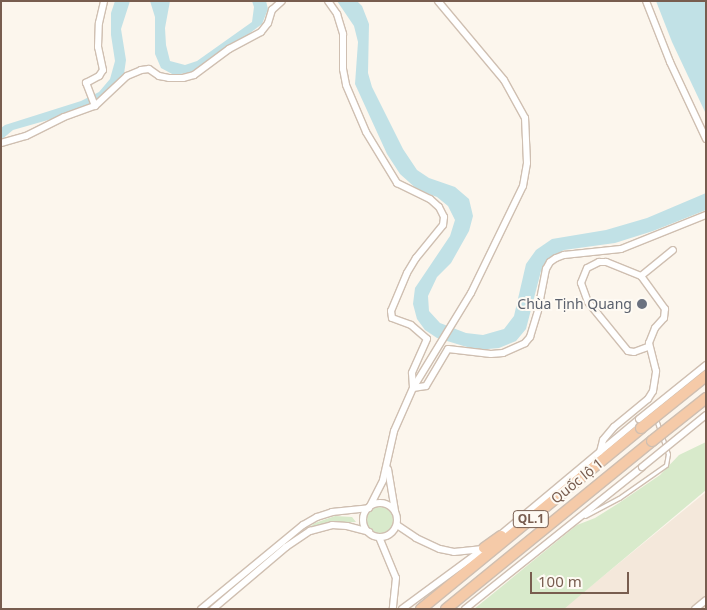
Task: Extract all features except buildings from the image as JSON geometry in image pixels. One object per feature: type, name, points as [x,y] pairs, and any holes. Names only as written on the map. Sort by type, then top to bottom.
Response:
[{"type":"highway","name":"QL.1","points":[[640,424],[706,376]]},
{"type":"highway","name":"Quốc lộ 1","points":[[446,609],[706,398]]},
{"type":"highway","name":"Quốc lộ 1","points":[[420,609],[571,485],[640,424]]},
{"type":"highway","points":[[484,548],[571,485]]},
{"type":"highway","points":[[450,609],[466,593]]},
{"type":"street","points":[[95,105],[86,83],[99,76],[103,70],[98,47],[99,23],[104,1]]},
{"type":"street","points":[[1,143],[26,136],[64,117],[95,105],[127,76],[141,70],[148,69],[159,76],[169,78],[183,78],[194,75],[228,49],[261,32],[268,23],[272,10],[282,1]]},
{"type":"street","points":[[328,1],[337,14],[343,34],[343,69],[346,85],[366,132],[397,183],[430,198],[439,207],[444,216],[443,225],[416,258],[407,273],[391,311],[392,318],[411,325],[427,339],[412,373],[413,388]]},
{"type":"street","points":[[369,532],[364,523],[364,517],[383,480],[387,466],[388,449],[413,388],[471,292],[523,186],[528,164],[525,118],[504,80],[438,1]]},
{"type":"street","points":[[646,1],[670,62],[706,138]]},
{"type":"street","points":[[413,388],[426,386],[448,349],[503,353],[525,343],[530,337],[538,310],[546,269],[550,262],[556,258],[564,255],[621,249],[706,216]]},
{"type":"street","points":[[641,276],[673,250]]},
{"type":"street","points":[[600,452],[603,440],[614,427],[648,399],[653,391],[656,371],[648,347],[655,328],[664,318],[665,309],[641,276],[606,262],[599,262],[587,268],[581,283],[594,310],[628,351],[634,352],[648,347]]},
{"type":"street","points":[[402,609],[484,548],[600,452],[640,424],[706,365]]},
{"type":"street","points":[[465,609],[706,415]]},
{"type":"street","points":[[379,537],[390,534],[397,525],[387,466]]},
{"type":"street","points":[[202,609],[303,525],[317,517],[332,512],[348,512],[369,508],[373,504],[384,503],[394,509],[396,514]]},
{"type":"street","points":[[212,609],[286,548],[310,531],[332,525],[347,526],[379,537],[396,578],[393,609]]},
{"type":"street","points":[[397,525],[416,538],[454,552],[484,548]]},
{"type":"street","points":[[695,609],[706,600]]},
{"type":"lane","points":[[575,520],[619,498],[666,464],[668,454],[648,399]]},
{"type":"shaded area","points":[[706,492],[706,609],[563,609]]},
{"type":"green space","points":[[706,442],[706,490],[564,609],[474,609],[577,525],[595,518],[619,503],[660,475],[679,455]]},
{"type":"green space","points":[[380,507],[389,511],[393,520],[389,529],[380,533],[371,529],[367,520],[371,511]]},
{"type":"green space","points":[[335,516],[352,517],[356,522],[325,523],[308,529],[297,536],[315,523]]},
{"type":"water","points":[[115,1],[130,1],[121,29],[126,60],[124,74],[115,88],[97,103],[69,114],[13,130],[1,140],[1,128],[5,125],[81,101],[99,92],[110,79],[115,61],[111,35],[111,13]]},
{"type":"water","points":[[150,1],[170,1],[165,28],[166,45],[170,61],[185,65],[197,61],[252,22],[254,7],[252,1],[266,1],[268,9],[262,24],[242,39],[193,72],[174,75],[161,68],[155,54],[155,17]]},
{"type":"water","points":[[337,1],[357,1],[362,6],[369,24],[368,73],[372,87],[403,149],[417,170],[429,178],[455,187],[469,199],[473,216],[469,231],[451,263],[437,277],[428,296],[429,311],[440,323],[466,333],[483,335],[504,329],[514,316],[526,264],[536,250],[552,239],[606,230],[647,218],[706,193],[706,210],[653,231],[615,243],[564,250],[549,258],[541,271],[526,329],[516,341],[499,348],[477,350],[437,338],[425,330],[417,319],[413,304],[415,288],[450,236],[455,220],[448,206],[437,197],[418,190],[400,174],[387,154],[355,84],[358,42],[354,26]]},
{"type":"water","points":[[656,1],[706,1],[706,114],[672,42]]},
{"type":"place","name":"Chùa Tịnh Quang","points":[[642,304]]}]
